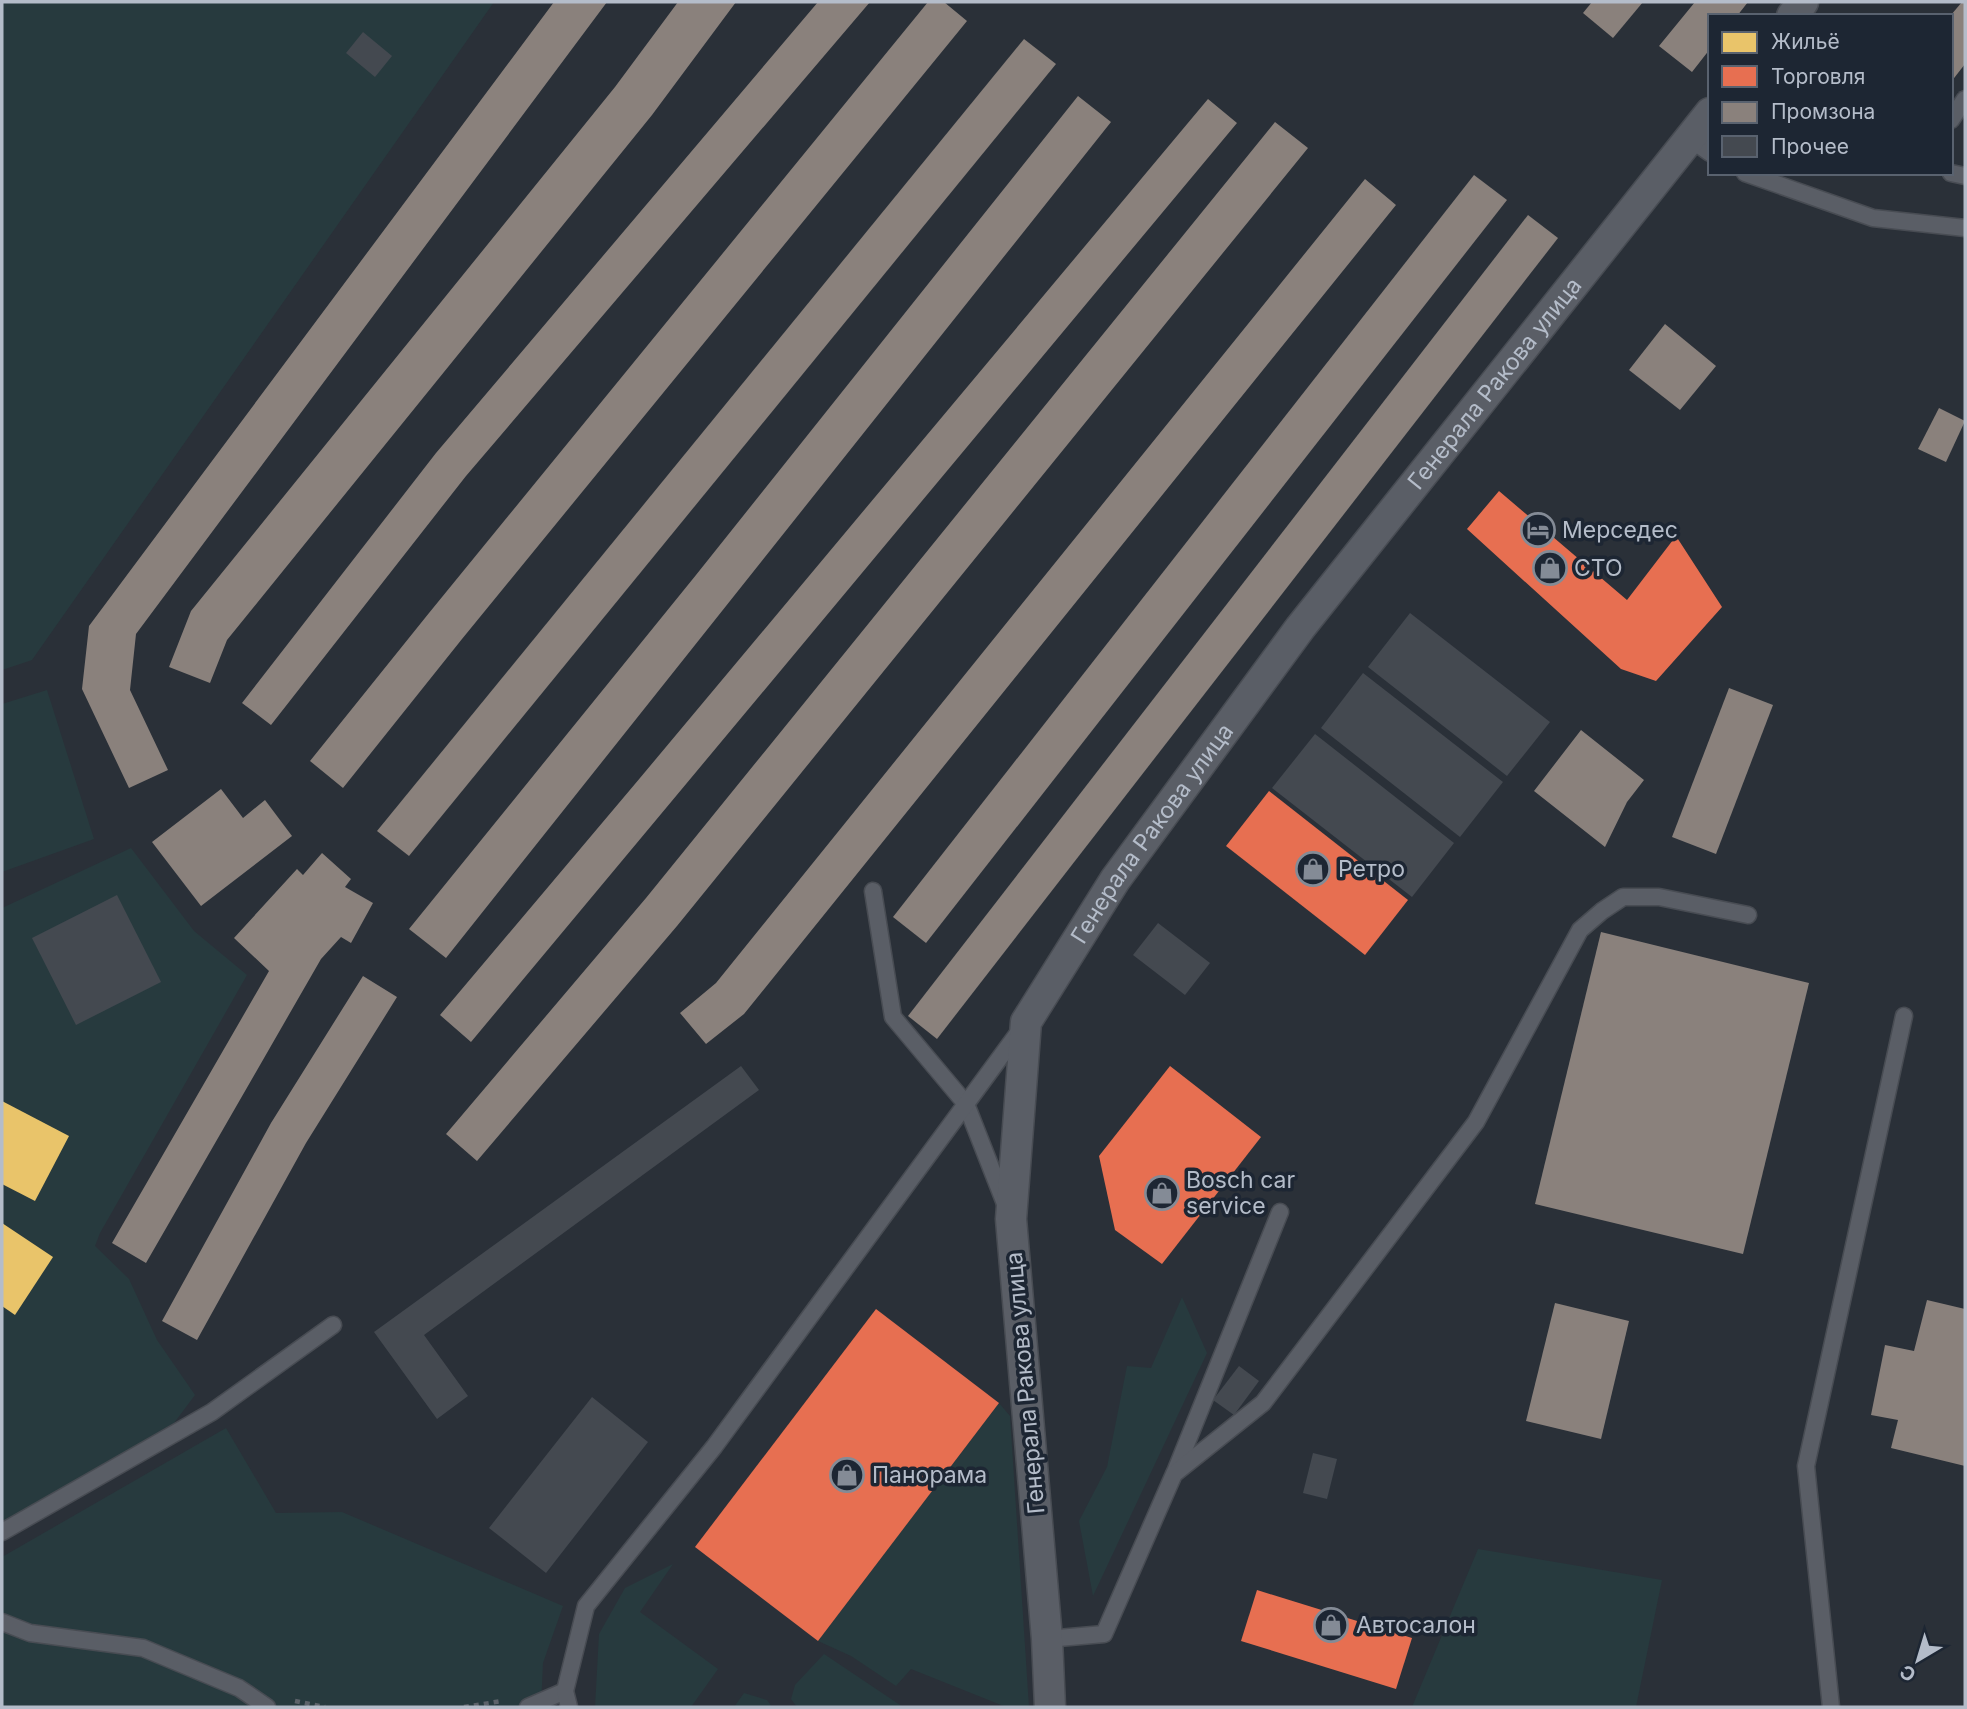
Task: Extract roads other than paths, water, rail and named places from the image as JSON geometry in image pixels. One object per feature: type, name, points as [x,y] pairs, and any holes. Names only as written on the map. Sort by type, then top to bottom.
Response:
[{"type":"street","name":"Генерала Ракова улица","points":[[1050,1707],[1047,1639],[1011,1219],[1026,1022],[1115,880],[1300,628],[1699,145],[1708,119]]},
{"type":"lane","points":[[1953,115],[1965,99]]},
{"type":"lane","points":[[1751,175],[1873,218],[1965,228]]},
{"type":"lane","points":[[873,891],[893,1017],[966,1104],[1011,1219]]},
{"type":"lane","points":[[1174,1475],[1263,1402],[1476,1122],[1580,930],[1623,897],[1659,897],[1748,915]]},
{"type":"lane","points":[[1831,1707],[1806,1466],[1904,1016]]},
{"type":"lane","points":[[528,1707],[567,1699],[586,1606],[714,1447],[1026,1022]]},
{"type":"lane","points":[[1047,1639],[1104,1634],[1174,1475],[1280,1212]]},
{"type":"lane","points":[[2,1532],[212,1412],[333,1325]]},
{"type":"lane","points":[[2,1622],[30,1633],[143,1648],[239,1688],[267,1707]]},
{"type":"place","name":"Мерседес","points":[[1538,530]]},
{"type":"place","name":"СТО","points":[[1550,568]]},
{"type":"place","name":"Ретро","points":[[1313,869]]},
{"type":"place","name":"Bosch car service","points":[[1162,1193]]},
{"type":"place","name":"Панорама","points":[[847,1475]]},
{"type":"place","name":"Автосалон","points":[[1331,1625]]}]
